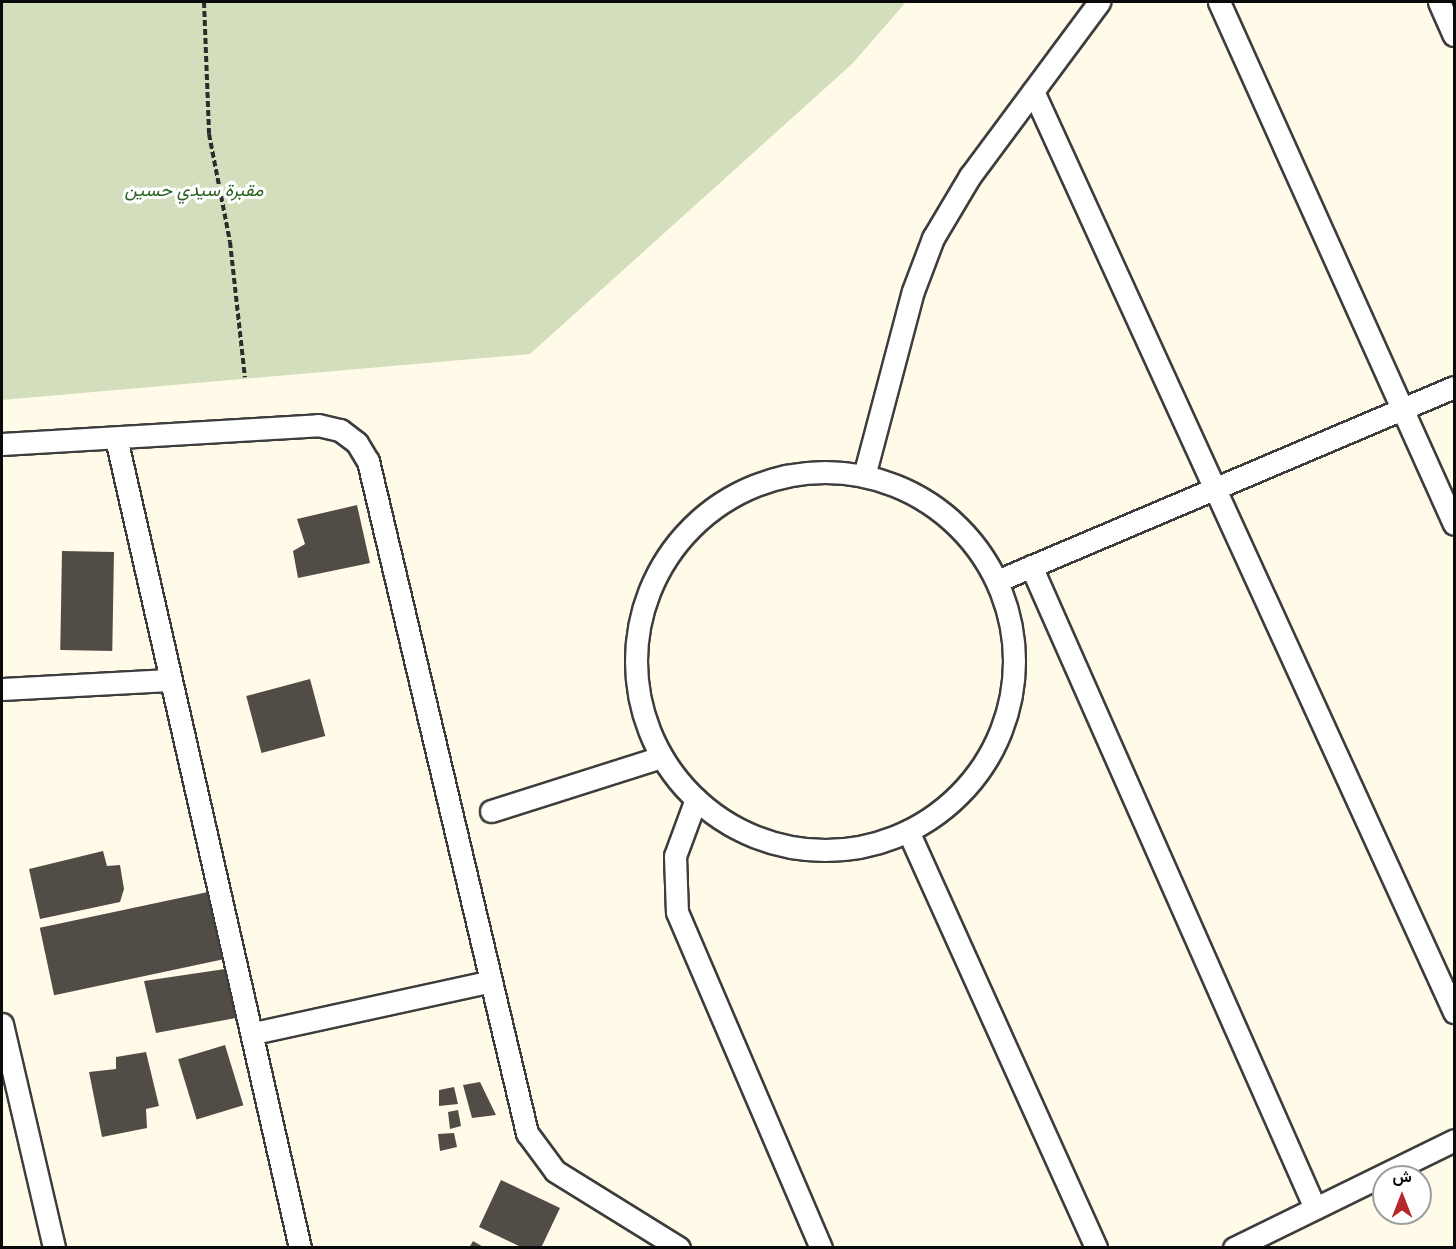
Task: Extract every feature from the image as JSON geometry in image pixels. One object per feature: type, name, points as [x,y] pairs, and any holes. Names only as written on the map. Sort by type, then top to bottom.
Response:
[{"type":"street","points":[[864,476],[913,291],[933,238],[970,177],[1099,2]]},
{"type":"street","points":[[1219,2],[1455,524]]},
{"type":"street","points":[[1439,2],[1455,35]]},
{"type":"street","points":[[1033,91],[1455,1012]]},
{"type":"street","points":[[997,581],[1455,387]]},
{"type":"street","points":[[2,444],[318,425],[340,430],[363,451],[521,1118],[534,1147],[568,1180],[679,1248]]},
{"type":"street","points":[[116,438],[168,680],[254,1033],[300,1248]]},
{"type":"street","points":[[830,472],[864,476],[892,484],[943,513],[965,532],[997,581],[1014,652],[1004,724],[966,787],[908,831],[846,849],[792,846],[750,835],[696,799],[662,757],[638,695],[635,662],[638,628],[661,565],[705,514],[764,482],[830,472]]},
{"type":"street","points":[[1031,566],[1315,1208]]},
{"type":"street","points":[[2,688],[168,680]]},
{"type":"street","points":[[491,811],[662,757]]},
{"type":"street","points":[[696,799],[675,856],[676,912],[820,1248]]},
{"type":"street","points":[[908,831],[1096,1248]]},
{"type":"street","points":[[254,1033],[487,982]]},
{"type":"street","points":[[2,1024],[54,1248]]},
{"type":"street","points":[[1234,1248],[1455,1140]]},
{"type":"path","points":[[204,2],[209,134],[229,232],[245,377]]},
{"type":"green space","name":"مقبرة سيدي حسين","points":[[2,2],[906,2],[852,64],[530,354],[2,400]]},
{"type":"building","points":[[357,505],[370,563],[298,578],[293,551],[305,544],[297,519]]},
{"type":"building","points":[[62,551],[114,552],[112,651],[60,650]]},
{"type":"building","points":[[310,679],[325,736],[262,753],[246,696]]},
{"type":"building","points":[[103,851],[107,866],[120,865],[124,889],[120,902],[40,919],[29,869]]},
{"type":"building","points":[[208,892],[222,959],[54,995],[40,928]]},
{"type":"building","points":[[225,969],[238,979],[241,1017],[156,1033],[144,981]]},
{"type":"building","points":[[225,1045],[243,1105],[197,1120],[178,1059]]},
{"type":"building","points":[[146,1052],[159,1106],[146,1109],[147,1128],[102,1137],[89,1072],[116,1069],[116,1057]]},
{"type":"building","points":[[480,1082],[496,1115],[472,1118],[463,1085]]},
{"type":"building","points":[[454,1087],[458,1104],[439,1106],[439,1090]]},
{"type":"building","points":[[458,1110],[461,1126],[450,1129],[448,1112]]},
{"type":"building","points":[[454,1133],[457,1147],[440,1151],[438,1134]]},
{"type":"building","points":[[501,1180],[560,1208],[541,1248],[523,1248],[479,1227]]},
{"type":"building","points":[[473,1241],[485,1248],[469,1248]]}]
